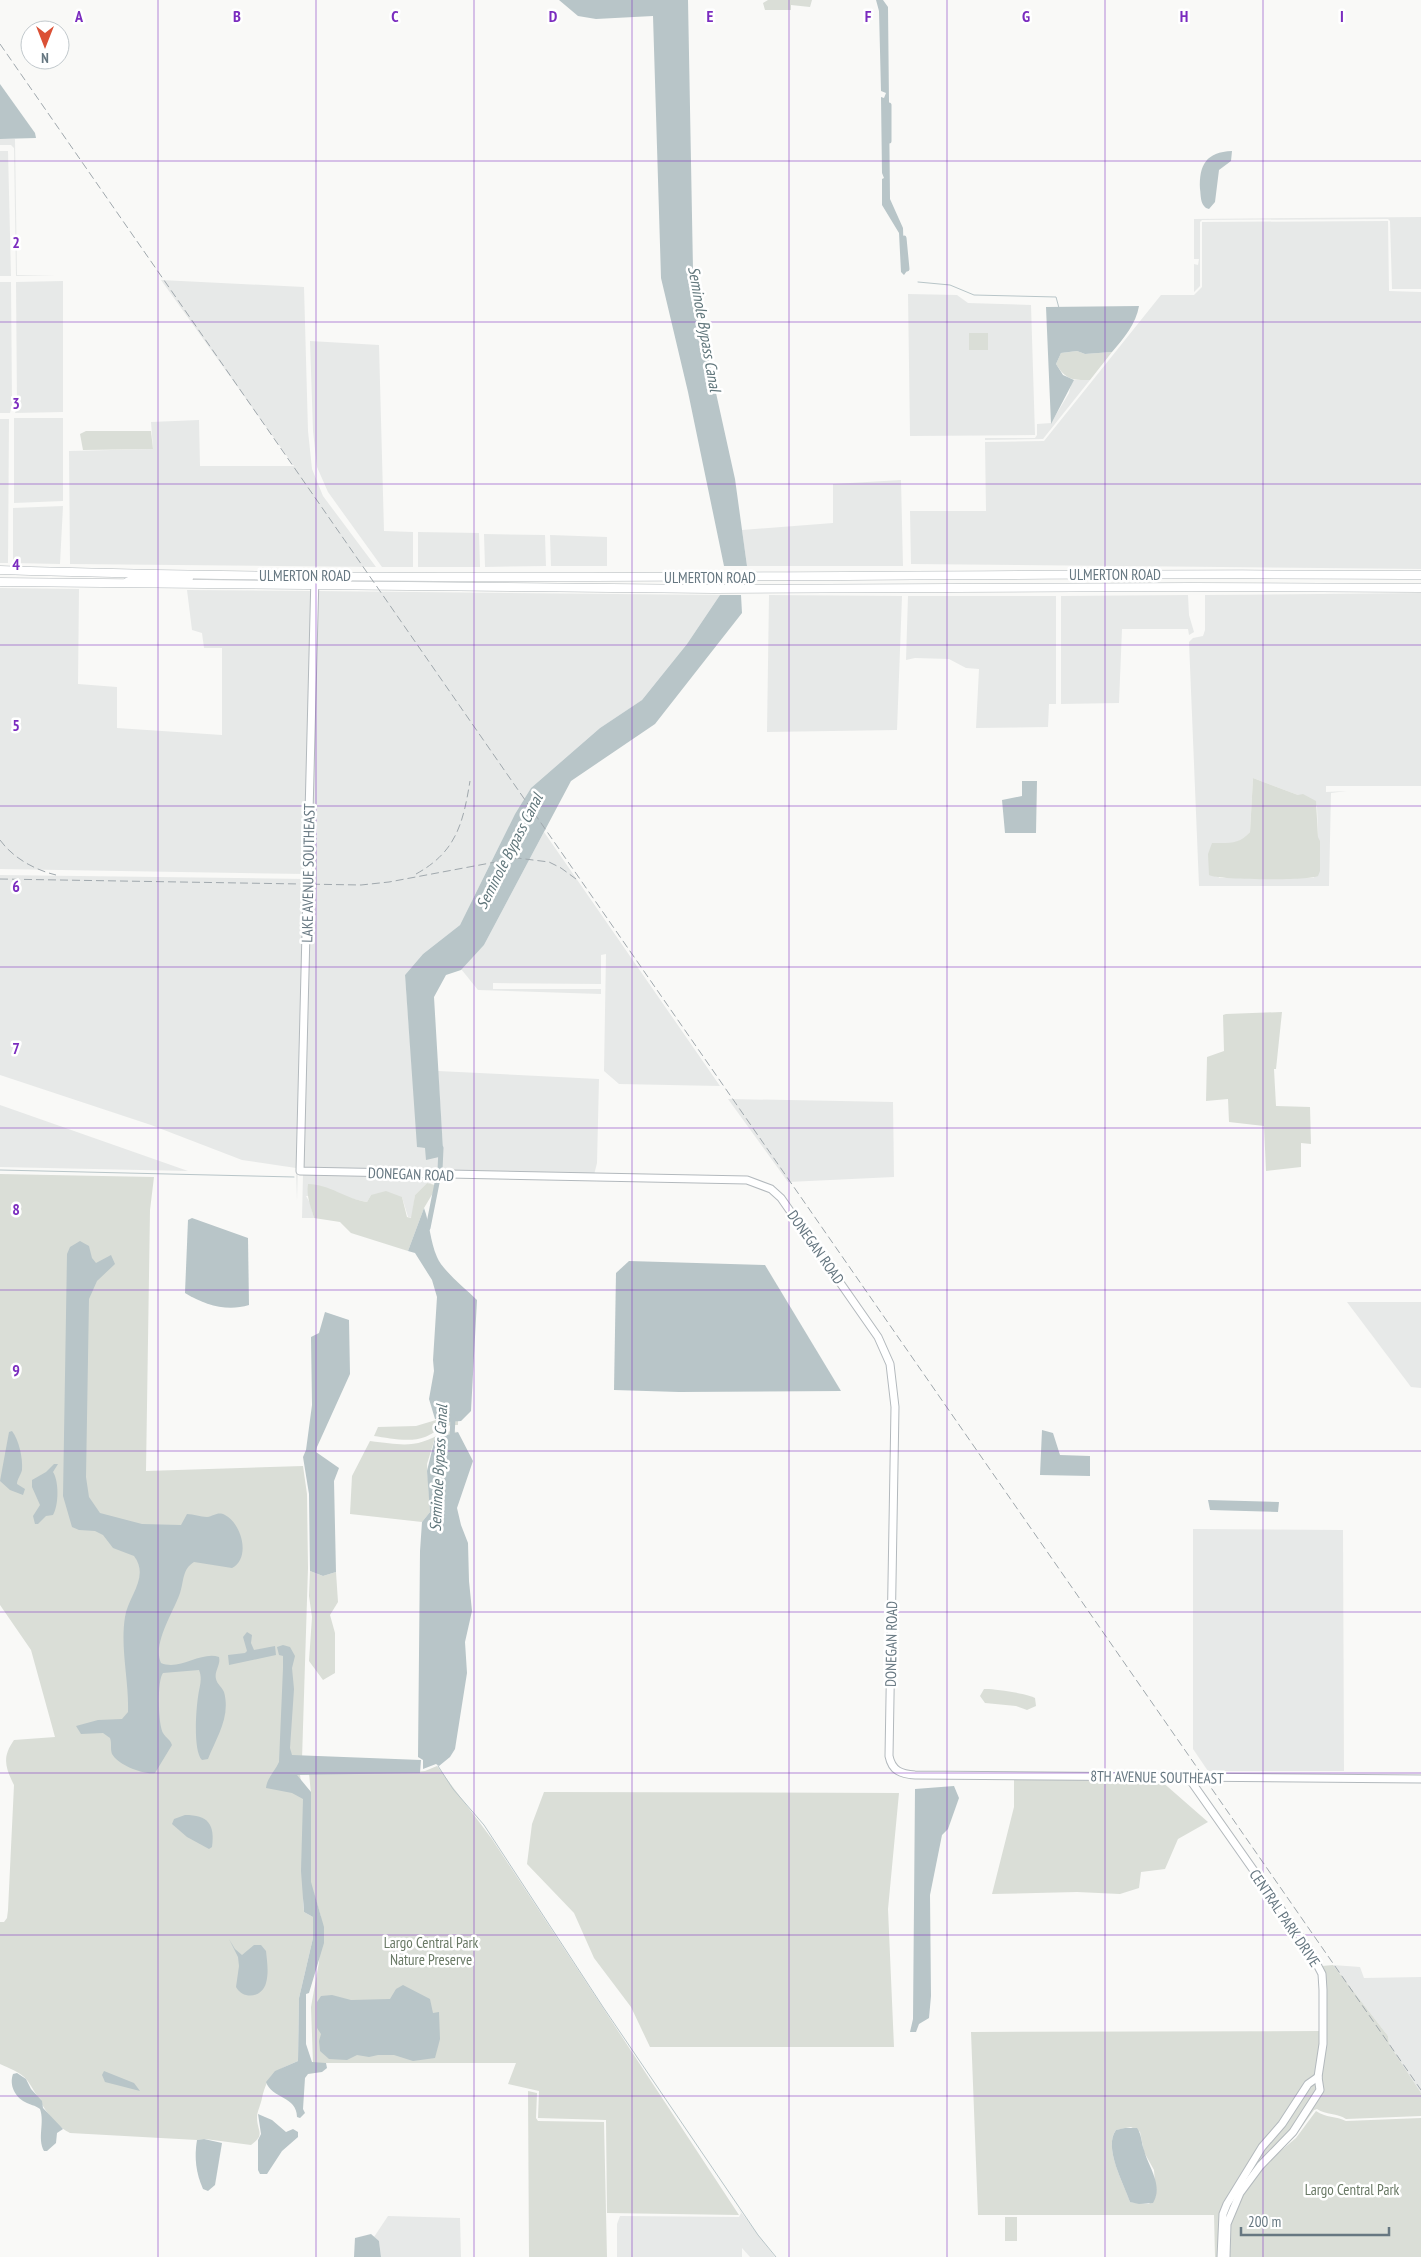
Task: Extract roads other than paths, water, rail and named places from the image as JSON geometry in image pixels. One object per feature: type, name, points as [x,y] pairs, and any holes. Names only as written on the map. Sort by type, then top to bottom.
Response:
[{"type":"main road","name":"ULMERTON ROAD","points":[[0,570],[315,576],[1421,575]]},
{"type":"main road","points":[[0,576],[50,576],[63,571]]},
{"type":"main road","points":[[124,583],[136,578],[203,578],[208,577],[209,574]]},
{"type":"main road","name":"ULMERTON ROAD","points":[[0,582],[714,589],[1421,588]]},
{"type":"street","name":"LAKE AVENUE SOUTHEAST","points":[[300,1171],[315,576]]},
{"type":"street","name":"DONEGAN ROAD","points":[[300,1171],[746,1180],[759,1183],[771,1189],[781,1198],[878,1337],[890,1364],[893,1377],[895,1407],[889,1756],[895,1769]]},
{"type":"street","name":"8TH AVENUE SOUTHEAST","points":[[895,1769],[904,1774],[915,1775],[1421,1779]]},
{"type":"street","name":"CENTRAL PARK DRIVE","points":[[1188,1777],[1318,1963],[1322,1974],[1322,2053],[1318,2078],[1320,2090],[1293,2132],[1260,2166],[1233,2206],[1227,2224],[1226,2257]]},
{"type":"street","points":[[1221,2257],[1223,2214],[1227,2204],[1262,2147],[1282,2124],[1308,2084],[1318,2078]]},
{"type":"water","points":[[559,0],[688,0],[693,270],[703,334],[735,479],[747,566],[724,566],[688,392],[661,278],[653,16],[596,19],[578,16]]},
{"type":"water","points":[[876,0],[883,0],[888,7],[890,199],[903,228],[904,261],[909,268],[904,275],[901,272],[899,233],[882,205],[882,179],[884,178],[882,173],[881,97],[884,98],[886,93],[881,91],[879,11]]},
{"type":"water","points":[[0,84],[35,133],[36,138],[0,139]]},
{"type":"water","points":[[1232,151],[1231,161],[1219,170],[1215,202],[1209,209],[1206,208],[1202,202],[1200,189],[1203,167],[1210,157]]},
{"type":"water","points":[[1139,306],[1132,325],[1112,352],[1085,354],[1077,351],[1061,353],[1056,364],[1063,375],[1074,380],[1051,424],[1046,307]]},
{"type":"water","points":[[720,595],[741,595],[742,613],[655,724],[571,781],[484,945],[461,970],[446,975],[434,997],[443,1149],[439,1157],[426,1160],[425,1148],[417,1147],[405,975],[423,954],[460,925],[515,814],[531,788],[600,728],[642,700],[687,644]]},
{"type":"water","points":[[1022,781],[1037,781],[1036,833],[1005,833],[1002,800],[1022,796]]},
{"type":"water","points":[[424,1208],[437,1257],[449,1273],[477,1300],[471,1411],[461,1421],[449,1422],[435,1419],[429,1399],[434,1371],[437,1297],[432,1280],[415,1253],[408,1251]]},
{"type":"water","points":[[192,1218],[248,1238],[249,1305],[233,1308],[216,1306],[200,1301],[185,1293],[188,1220]]},
{"type":"water","points":[[80,1241],[89,1246],[92,1258],[96,1263],[111,1255],[115,1264],[97,1281],[89,1299],[86,1477],[89,1497],[100,1513],[142,1524],[181,1525],[187,1514],[207,1517],[223,1514],[231,1519],[236,1526],[242,1541],[241,1557],[232,1568],[194,1562],[187,1568],[180,1593],[161,1637],[159,1647],[161,1663],[168,1665],[176,1665],[205,1657],[219,1657],[216,1679],[224,1692],[226,1701],[222,1727],[208,1759],[202,1760],[197,1748],[196,1730],[197,1703],[201,1680],[199,1670],[163,1673],[159,1693],[160,1721],[163,1733],[172,1745],[155,1773],[144,1772],[125,1765],[112,1754],[110,1738],[103,1733],[81,1734],[76,1726],[98,1720],[122,1719],[128,1712],[124,1652],[125,1617],[137,1586],[140,1571],[134,1556],[113,1548],[103,1535],[95,1531],[79,1530],[72,1527],[63,1496],[67,1254],[70,1247]]},
{"type":"water","points":[[629,1261],[765,1265],[841,1391],[679,1392],[614,1390],[616,1273]]},
{"type":"water","points":[[325,1312],[349,1320],[350,1374],[316,1452],[339,1468],[334,1481],[336,1572],[323,1576],[310,1571],[309,1494],[303,1457],[306,1450],[312,1405],[311,1337],[319,1333]]},
{"type":"water","points":[[1042,1430],[1053,1433],[1060,1455],[1090,1456],[1090,1476],[1040,1475]]},
{"type":"water","points":[[12,1431],[19,1444],[21,1455],[22,1470],[17,1484],[25,1489],[23,1495],[10,1490],[0,1481],[9,1432]]},
{"type":"water","points":[[458,1432],[473,1461],[457,1508],[468,1543],[472,1611],[465,1642],[467,1673],[455,1749],[450,1757],[439,1766],[436,1764],[423,1769],[423,1760],[418,1757],[420,1551],[422,1522],[430,1512],[427,1471],[435,1438]]},
{"type":"water","points":[[54,1464],[58,1464],[53,1472],[57,1487],[55,1511],[53,1515],[46,1516],[38,1524],[35,1524],[33,1516],[40,1505],[32,1487],[32,1480],[46,1472]]},
{"type":"water","points":[[1208,1500],[1279,1502],[1278,1512],[1210,1510]]},
{"type":"water","points":[[247,1632],[252,1635],[251,1643],[254,1650],[275,1646],[276,1655],[229,1665],[228,1655],[245,1653],[247,1651],[243,1637]]},
{"type":"water","points":[[283,1645],[290,1647],[295,1656],[292,1668],[294,1689],[290,1748],[292,1755],[421,1760],[420,1773],[297,1775],[311,1792],[311,1882],[324,1927],[324,1943],[309,1993],[306,1994],[306,2044],[312,2062],[326,2063],[327,2068],[322,2072],[308,2074],[305,2078],[303,2109],[305,2113],[300,2118],[297,2117],[293,2105],[273,2092],[266,2082],[275,2071],[298,2061],[299,1998],[313,1938],[313,1917],[304,1912],[301,1871],[303,1799],[292,1793],[266,1788],[269,1778],[279,1762],[283,1656],[279,1655],[277,1647]]},
{"type":"water","points":[[954,1786],[959,1798],[948,1829],[942,1835],[930,1895],[931,1996],[929,2018],[919,2024],[916,2032],[910,2032],[913,2019],[915,1789]]},
{"type":"water","points":[[185,1815],[193,1815],[208,1822],[212,1832],[212,1847],[209,1849],[187,1837],[172,1824],[174,1819]]},
{"type":"water","points":[[229,1939],[235,1949],[242,1955],[254,1945],[261,1945],[266,1951],[267,1979],[261,1992],[252,1996],[243,1994],[236,1987],[239,1966],[238,1957]]},
{"type":"water","points":[[403,1985],[430,1999],[433,2013],[439,2012],[440,2039],[435,2058],[413,2061],[394,2055],[369,2057],[357,2055],[347,2060],[329,2059],[320,2051],[319,2041],[321,2034],[317,2028],[317,2002],[321,1996],[332,1995],[351,2000],[390,1999],[396,1989]]},
{"type":"water","points":[[104,2071],[134,2083],[140,2091],[105,2082],[102,2075]]},
{"type":"water","points":[[17,2073],[26,2079],[31,2089],[42,2101],[43,2108],[63,2129],[57,2133],[56,2143],[47,2151],[44,2151],[41,2141],[42,2120],[40,2109],[21,2100],[12,2086],[13,2074]]},
{"type":"water","points":[[258,2114],[272,2120],[286,2132],[293,2129],[298,2132],[298,2137],[282,2151],[267,2174],[260,2174],[258,2170],[258,2140],[261,2134]]},
{"type":"water","points":[[1137,2128],[1140,2133],[1156,2183],[1157,2190],[1153,2203],[1139,2204],[1130,2202],[1116,2166],[1113,2156],[1113,2137],[1116,2130]]},
{"type":"water","points":[[204,2139],[222,2143],[215,2185],[208,2191],[203,2189],[197,2171],[196,2159],[197,2140]]},
{"type":"water","points":[[371,2234],[379,2241],[381,2257],[354,2257],[355,2238]]},
{"type":"waterway","points":[[889,105],[889,141]]},
{"type":"waterway","points":[[904,238],[907,269]]},
{"type":"waterway","points":[[918,282],[950,285],[974,295],[1056,297],[1059,308]]},
{"type":"waterway","name":"Seminole Bypass Canal","points":[[440,1170],[441,1148]]},
{"type":"waterway","points":[[0,1170],[294,1177]]},
{"type":"waterway","name":"Seminole Bypass Canal","points":[[428,1228],[438,1178]]},
{"type":"waterway","name":"Seminole Bypass Canal","points":[[452,1438],[453,1417]]},
{"type":"waterway","points":[[438,1766],[453,1789],[484,1825],[603,2007],[758,2235],[776,2257]]},
{"type":"railway","points":[[0,44],[1421,2090]]},
{"type":"railway","points":[[416,874],[430,865],[449,846],[460,824],[470,781]]},
{"type":"railway","points":[[0,840],[18,858],[40,870],[56,875]]},
{"type":"railway","points":[[0,879],[361,885],[389,882],[517,858],[549,862],[576,879]]},
{"type":"park label","name":"Largo Central Park Nature Preserve","points":[[431,1950]]},
{"type":"park label","name":"Largo Central Park","points":[[1352,2189]]}]
